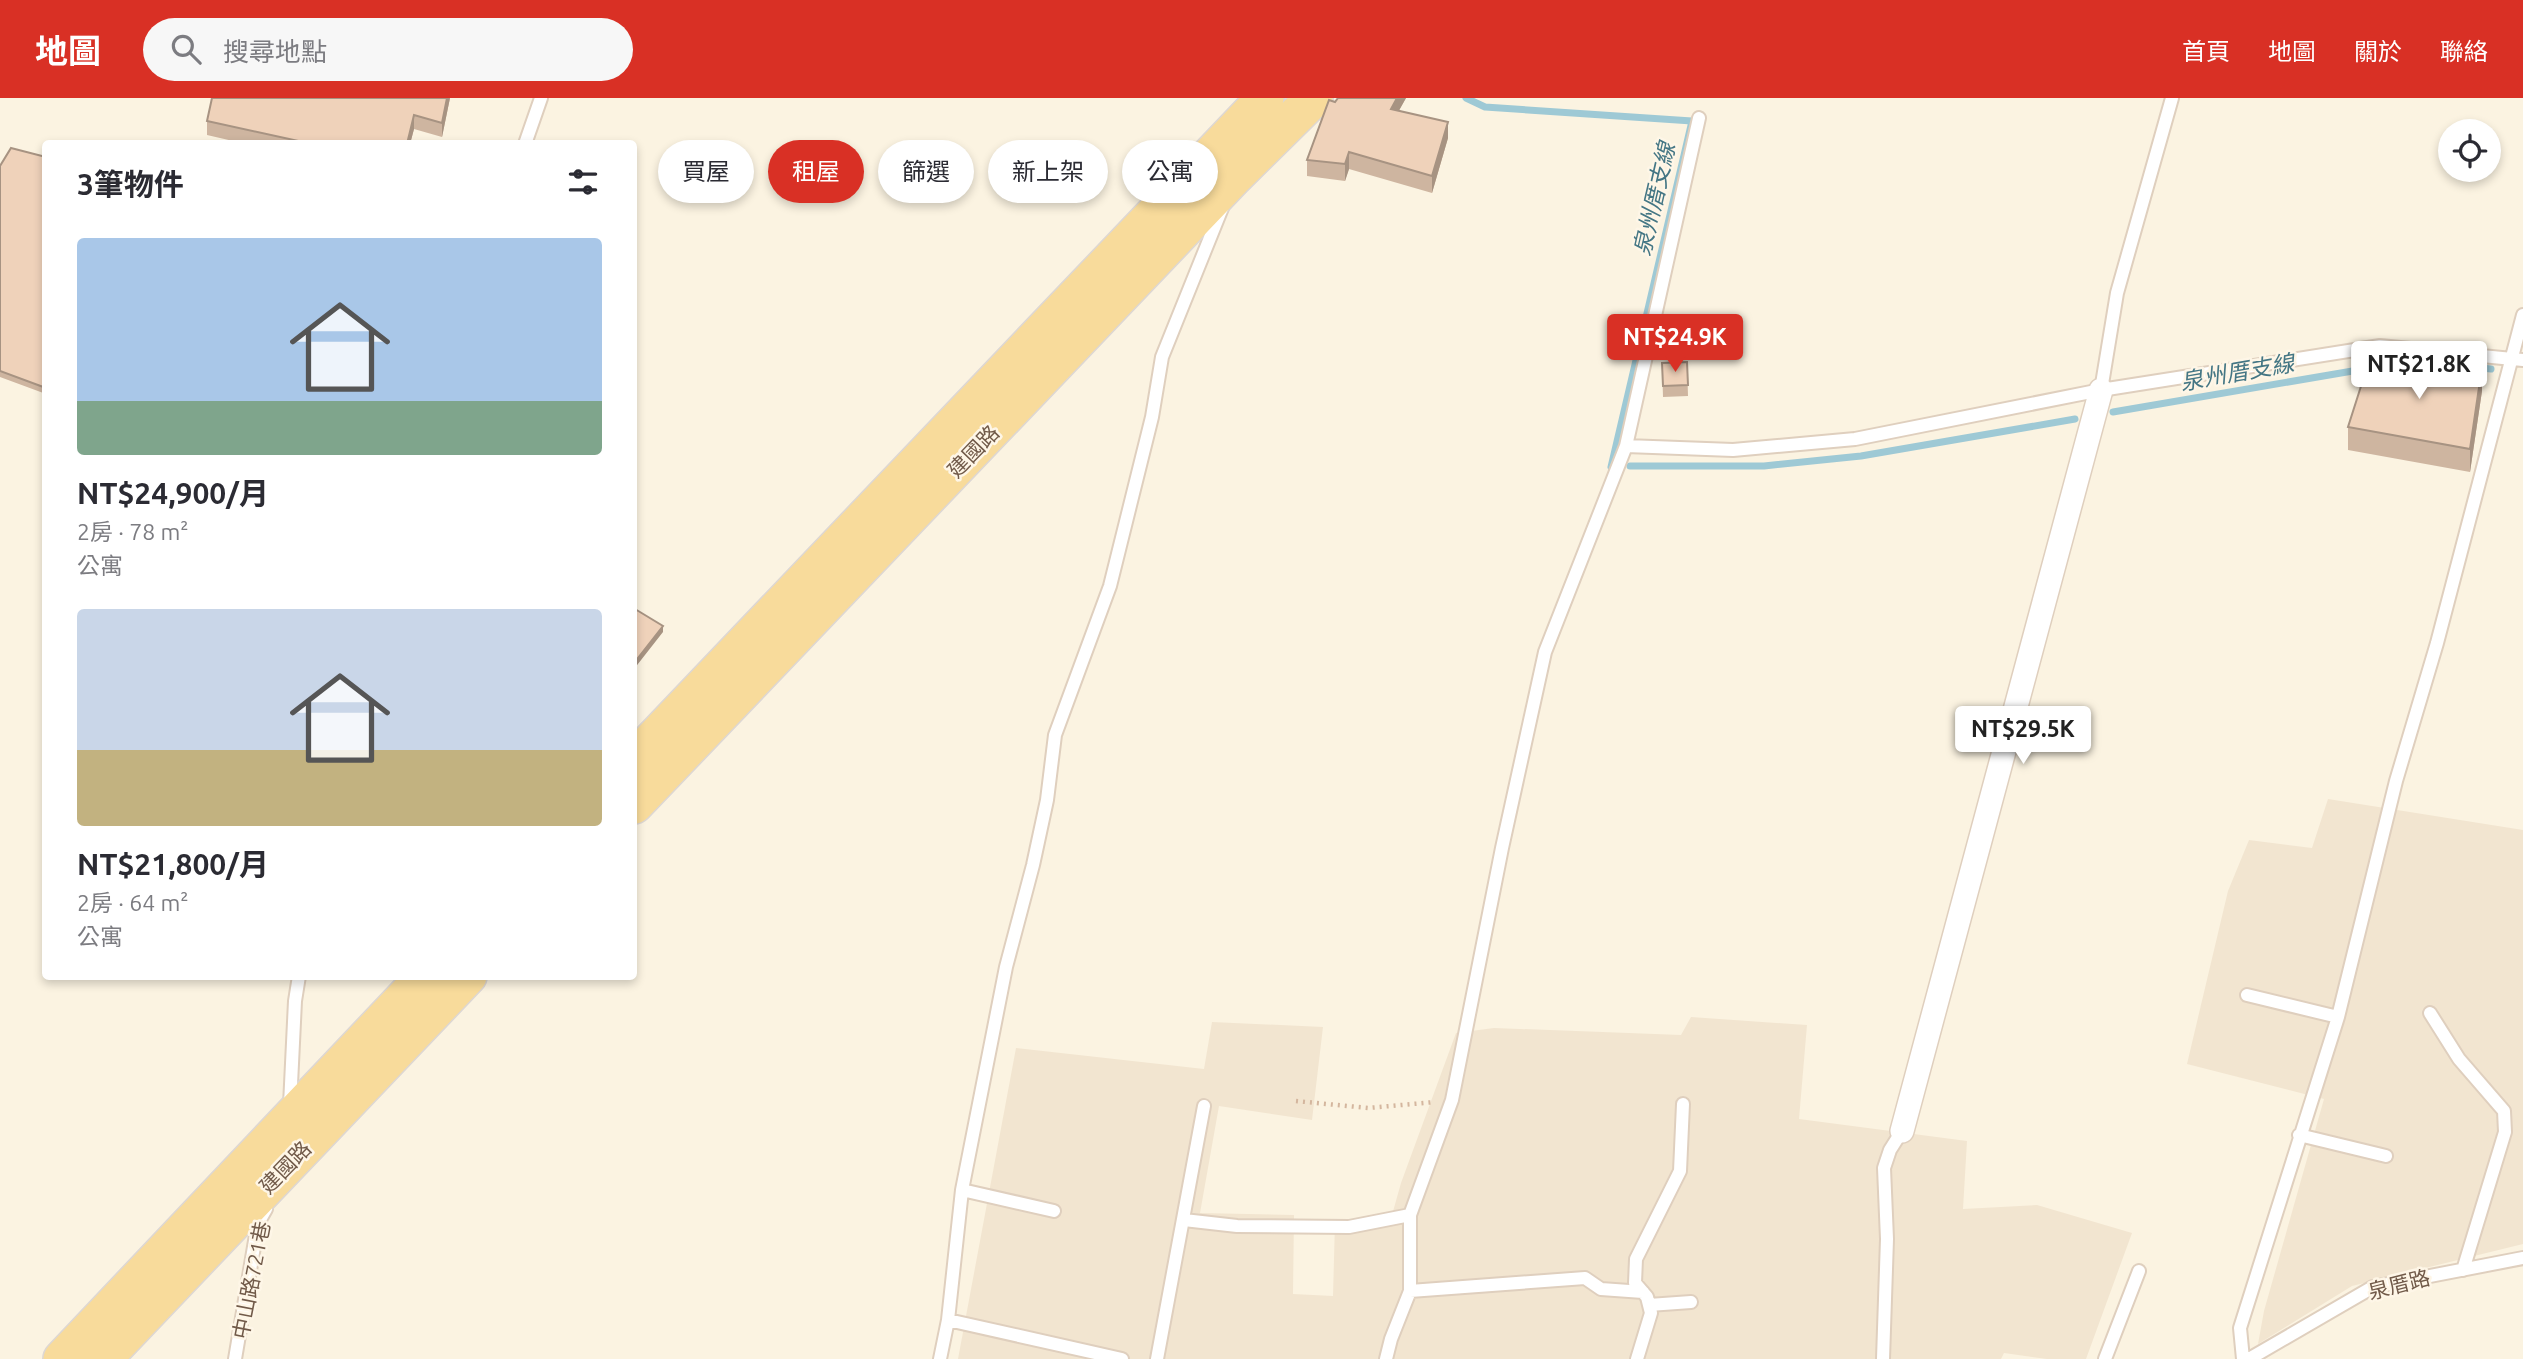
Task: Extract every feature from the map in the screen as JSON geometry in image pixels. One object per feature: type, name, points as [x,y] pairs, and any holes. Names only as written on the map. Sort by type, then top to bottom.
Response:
[{"type":"main road","name":"建國路","points":[[637,756],[1247,131],[1314,98]]},
{"type":"main road","name":"建國路","points":[[637,802],[1247,131]]},
{"type":"main road","name":"建國路","points":[[62,1359],[421,980]]},
{"type":"main road","name":"建國路","points":[[103,1359],[464,980]]},
{"type":"street","points":[[1902,1131],[2101,390]]},
{"type":"lane","points":[[526,140],[541,98]]},
{"type":"lane","points":[[2101,390],[2117,293],[2172,98]]},
{"type":"lane","points":[[1386,1359],[1410,1291],[1410,1215],[1452,1100],[1502,848],[1545,652],[1626,446],[1699,118]]},
{"type":"lane","points":[[940,1359],[948,1320],[962,1190],[1006,967],[1047,800],[1055,735],[1110,586],[1152,417],[1162,357],[1247,131]]},
{"type":"lane","points":[[2246,1359],[2240,1328],[2338,1017],[2396,781],[2518,359],[2523,316]]},
{"type":"lane","points":[[1626,446],[1733,450],[1856,439],[2101,390],[2380,346],[2518,359]]},
{"type":"lane","points":[[289,1164],[295,1001],[298,980]]},
{"type":"lane","points":[[2247,995],[2338,1017]]},
{"type":"lane","points":[[2430,1013],[2459,1059],[2504,1111],[2505,1132],[2463,1270]]},
{"type":"lane","points":[[1637,1359],[1651,1313],[1643,1292],[1636,1283],[1636,1259],[1680,1171],[1684,1104]]},
{"type":"lane","points":[[1157,1359],[1204,1106]]},
{"type":"lane","points":[[1883,1359],[1887,1239],[1884,1168],[1890,1150],[1902,1131]]},
{"type":"lane","points":[[2299,1135],[2386,1156]]},
{"type":"lane","name":"中山路721巷","points":[[235,1359],[258,1223],[289,1164]]},
{"type":"lane","points":[[962,1190],[1054,1211]]},
{"type":"lane","points":[[1184,1220],[1237,1226],[1349,1227],[1410,1215]]},
{"type":"lane","name":"泉厝路","points":[[2246,1359],[2372,1287],[2523,1258]]},
{"type":"lane","points":[[2105,1359],[2139,1271]]},
{"type":"lane","points":[[1410,1291],[1586,1278],[1601,1290],[1643,1292]]},
{"type":"lane","points":[[1649,1305],[1691,1302]]},
{"type":"lane","points":[[948,1320],[1122,1359]]},
{"type":"path","points":[[1296,1101],[1368,1108],[1452,1100]]},
{"type":"shaded area","points":[[2328,799],[2523,830],[2523,1244],[2352,1286],[2258,1344],[2264,1311],[2324,1099],[2187,1064],[2228,891],[2249,840],[2312,848]]},
{"type":"shaded area","points":[[1691,1017],[1807,1025],[1799,1119],[1967,1141],[1963,1209],[2037,1205],[2132,1233],[2086,1359],[2047,1359],[2004,1353],[2001,1359],[958,1359],[1016,1048],[1204,1069],[1212,1022],[1323,1027],[1312,1120],[1219,1106],[1200,1213],[1294,1215],[1293,1294],[1333,1296],[1335,1222],[1392,1215],[1401,1183],[1456,1033],[1494,1028],[1681,1035]]},
{"type":"building","points":[[212,98],[447,98],[442,123],[414,115],[408,140],[294,140],[207,121]]},
{"type":"building","points":[[1338,98],[1397,98],[1391,109],[1448,122],[1432,176],[1349,152],[1345,164],[1307,160],[1329,100],[1335,102]]},
{"type":"building","points":[[11,148],[42,156],[42,387],[0,371],[0,166]]},
{"type":"building","points":[[2370,358],[2482,367],[2470,449],[2348,427]]},
{"type":"building","points":[[1687,362],[1688,385],[1663,386],[1662,363]]},
{"type":"building","points":[[637,610],[663,626],[637,659]]},
{"type":"waterway","name":"泉州厝支線","points":[[1466,98],[1485,107],[1692,121],[1611,467]]},
{"type":"waterway","name":"泉州厝支線","points":[[2401,363],[2418,361],[2491,369]]},
{"type":"waterway","name":"泉州厝支線","points":[[2113,412],[2376,367]]},
{"type":"waterway","name":"泉州厝支線","points":[[1630,466],[1764,466],[1861,456],[2075,419]]}]
